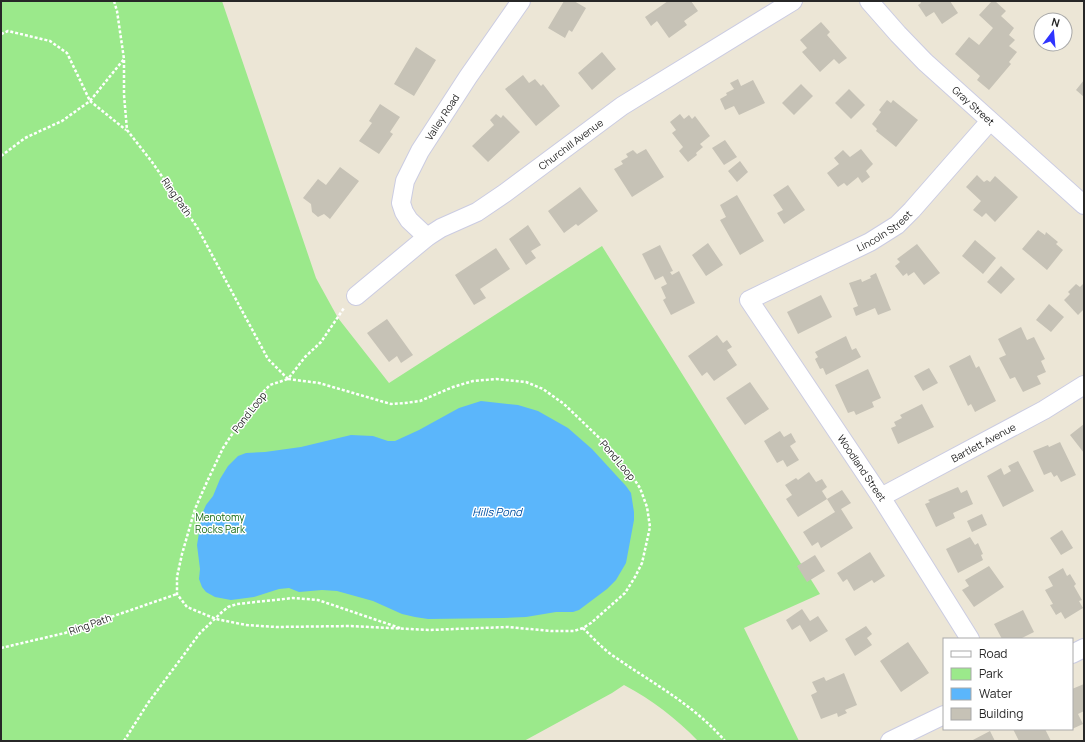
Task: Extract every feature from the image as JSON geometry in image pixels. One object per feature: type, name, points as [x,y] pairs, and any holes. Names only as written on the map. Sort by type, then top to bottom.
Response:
[{"type":"street","name":"Valley Road","points":[[427,236],[409,220],[404,212],[401,203],[401,196],[406,177],[420,151],[521,1]]},
{"type":"street","name":"Churchill Avenue","points":[[356,296],[427,236],[441,228],[469,216],[490,203],[622,106],[793,1]]},
{"type":"street","name":"Gray Street","points":[[869,1],[913,51],[1084,205]]},
{"type":"street","name":"Lincoln Street","points":[[749,300],[870,242],[896,225],[920,201],[990,121]]},
{"type":"street","name":"Woodland Street","points":[[749,300],[881,497],[969,638]]},
{"type":"street","name":"Bartlett Avenue","points":[[881,497],[1044,410],[1084,385]]},
{"type":"street","points":[[1073,654],[1084,648]]},
{"type":"street","points":[[890,741],[943,715]]},
{"type":"path","points":[[114,1],[117,11],[124,59],[126,130]]},
{"type":"path","points":[[1,34],[8,31],[50,41],[67,53],[90,101]]},
{"type":"path","points":[[1,156],[26,138],[62,121],[90,101],[124,59]]},
{"type":"path","name":"Ring Path","points":[[90,101],[126,130],[152,162],[197,227],[268,359],[288,379]]},
{"type":"path","points":[[288,379],[305,357],[321,342],[338,315],[356,296]]},
{"type":"path","name":"Pond Loop","points":[[288,379],[319,383],[391,404],[404,404],[420,401],[453,387],[473,381],[496,379],[526,382],[543,389],[564,404],[614,452],[640,488],[647,507],[650,527],[642,563],[625,593],[591,623],[574,631],[508,627],[429,630],[351,626],[246,625],[216,619],[187,607],[177,594],[177,577],[195,509],[224,448],[234,430],[258,397],[270,386],[288,379]]},
{"type":"path","name":"Ring Path","points":[[1,648],[65,633],[177,594]]},
{"type":"path","points":[[124,741],[148,703],[186,651],[200,633],[228,607],[236,604],[293,598],[318,600],[404,629]]},
{"type":"path","points":[[583,628],[612,655],[681,700],[725,741]]},
{"type":"green space","name":"Menotomy Rocks Park","points":[[1,1],[222,1],[316,278],[338,318],[389,383],[602,246],[820,594],[744,628],[799,741],[698,741],[663,710],[624,685],[524,741],[1,741]]},
{"type":"water","name":"Hills Pond","points":[[481,401],[518,405],[538,411],[568,428],[592,449],[631,493],[634,520],[626,563],[616,580],[607,589],[579,610],[526,617],[428,619],[402,614],[373,601],[337,591],[322,590],[299,592],[289,588],[279,589],[254,597],[231,600],[215,597],[206,592],[202,587],[199,579],[200,569],[197,545],[202,514],[228,466],[238,456],[246,453],[301,447],[351,435],[373,436],[388,441],[395,441],[419,430],[459,408]]},
{"type":"building","points":[[564,1],[574,1],[586,8],[572,32],[569,30],[565,38],[548,28]]},
{"type":"building","points":[[668,1],[691,1],[698,11],[684,21],[687,25],[669,38],[657,21],[651,26],[645,17]]},
{"type":"building","points":[[920,1],[950,1],[958,13],[942,24],[934,12],[926,17],[918,5],[921,3]]},
{"type":"building","points":[[992,1],[995,1],[1006,11],[1001,16],[1014,28],[1009,35],[1015,40],[1009,46],[1017,52],[1009,62],[1011,64],[989,90],[977,80],[980,76],[955,54],[969,37],[979,45],[993,28],[979,15]]},
{"type":"building","points":[[821,22],[830,32],[827,35],[847,58],[839,64],[834,59],[820,72],[802,52],[807,48],[800,40]]},
{"type":"building","points":[[416,47],[436,60],[414,96],[394,84]]},
{"type":"building","points":[[602,52],[616,69],[592,90],[578,73]]},
{"type":"building","points":[[523,75],[529,83],[535,79],[541,86],[543,84],[560,106],[536,126],[505,89]]},
{"type":"building","points":[[738,79],[741,86],[753,80],[765,103],[739,115],[734,106],[725,110],[720,99],[727,95],[726,93],[734,89],[730,83]]},
{"type":"building","points":[[1084,80],[1084,97],[1076,90]]},
{"type":"building","points":[[801,84],[813,96],[794,115],[782,103]]},
{"type":"building","points":[[849,89],[865,105],[851,119],[835,103]]},
{"type":"building","points":[[887,100],[891,103],[893,100],[918,120],[896,147],[876,131],[877,129],[872,124],[881,112],[879,110]]},
{"type":"building","points":[[380,104],[400,117],[390,132],[393,134],[379,154],[359,141],[372,123],[369,121]]},
{"type":"building","points":[[496,114],[501,118],[503,115],[520,132],[488,162],[472,146],[494,125],[490,120]]},
{"type":"building","points":[[680,114],[684,119],[689,115],[692,119],[695,116],[710,136],[700,144],[703,147],[696,153],[697,155],[688,162],[679,151],[683,147],[672,133],[676,130],[670,122]]},
{"type":"building","points":[[725,140],[737,157],[724,165],[712,148]]},
{"type":"building","points":[[646,149],[664,177],[632,197],[614,169],[623,164],[621,161],[628,157],[626,154],[633,150],[637,154]]},
{"type":"building","points":[[861,149],[873,164],[866,171],[870,177],[862,183],[858,177],[847,186],[844,183],[838,187],[827,173],[839,164],[834,158],[843,150],[850,157]]},
{"type":"building","points":[[740,161],[748,172],[737,182],[728,171]]},
{"type":"building","points":[[340,167],[359,181],[330,219],[324,214],[318,217],[312,212],[311,204],[303,198],[318,179],[326,185]]},
{"type":"building","points":[[977,175],[984,182],[987,180],[990,182],[995,176],[1018,197],[995,222],[986,213],[982,217],[973,210],[981,201],[966,187]]},
{"type":"building","points":[[788,185],[805,210],[784,224],[777,213],[783,210],[773,195]]},
{"type":"building","points":[[580,187],[598,211],[578,226],[576,224],[564,233],[548,211]]},
{"type":"building","points":[[737,195],[764,241],[740,255],[720,220],[726,217],[720,205]]},
{"type":"building","points":[[528,225],[541,245],[531,251],[536,258],[526,265],[509,239]]},
{"type":"building","points":[[1038,230],[1045,235],[1046,232],[1058,242],[1056,244],[1063,250],[1047,270],[1022,249]]},
{"type":"building","points":[[975,240],[996,258],[983,274],[962,256]]},
{"type":"building","points":[[708,243],[723,265],[706,276],[692,255]]},
{"type":"building","points":[[917,244],[940,273],[924,285],[914,272],[908,276],[907,273],[903,276],[895,266],[900,262],[897,259]]},
{"type":"building","points":[[660,245],[673,271],[670,272],[672,275],[679,271],[695,303],[671,315],[663,300],[666,298],[661,287],[667,284],[663,276],[655,280],[642,254]]},
{"type":"building","points":[[496,248],[510,269],[480,289],[486,298],[474,305],[455,275]]},
{"type":"building","points":[[1001,266],[1015,279],[1001,294],[987,282]]},
{"type":"building","points":[[876,273],[891,310],[878,315],[875,308],[856,316],[853,308],[858,306],[849,283],[861,279],[862,282],[871,278],[870,276]]},
{"type":"building","points":[[1084,283],[1084,309],[1078,315],[1064,300],[1070,294],[1068,292],[1076,284],[1080,287]]},
{"type":"building","points":[[821,295],[832,317],[798,334],[787,312]]},
{"type":"building","points":[[1049,304],[1064,317],[1051,332],[1036,320]]},
{"type":"building","points":[[387,319],[413,355],[401,363],[397,356],[389,362],[367,333]]},
{"type":"building","points":[[1021,327],[1027,340],[1034,337],[1045,359],[1041,361],[1046,372],[1037,376],[1041,384],[1023,392],[1015,377],[1010,379],[999,358],[1006,355],[998,339]]},
{"type":"building","points":[[717,335],[723,343],[727,340],[732,347],[727,350],[737,365],[714,381],[707,372],[702,376],[688,356]]},
{"type":"building","points":[[846,336],[852,350],[856,348],[861,357],[826,375],[823,368],[820,369],[815,359],[818,357],[815,352]]},
{"type":"building","points":[[970,355],[976,368],[979,366],[996,401],[975,412],[971,404],[968,406],[949,366]]},
{"type":"building","points":[[929,368],[938,383],[923,391],[914,376]]},
{"type":"building","points":[[868,369],[881,398],[872,402],[874,407],[856,415],[854,411],[848,413],[835,385]]},
{"type":"building","points":[[750,382],[769,409],[745,425],[726,398]]},
{"type":"building","points":[[922,404],[934,427],[898,444],[891,428],[896,426],[894,422],[902,418],[900,415]]},
{"type":"building","points":[[1084,424],[1084,453],[1070,435]]},
{"type":"building","points":[[780,431],[784,437],[791,433],[796,442],[790,446],[799,460],[787,467],[783,460],[777,463],[764,441]]},
{"type":"building","points":[[1060,442],[1076,475],[1061,482],[1057,475],[1054,477],[1051,472],[1044,475],[1033,451],[1048,445],[1049,447]]},
{"type":"building","points":[[1018,461],[1034,491],[1003,507],[987,476],[1001,468],[1004,475],[1011,471],[1008,466]]},
{"type":"building","points":[[809,472],[816,482],[822,479],[827,487],[822,491],[827,499],[798,517],[786,499],[792,495],[785,485],[796,478],[798,480]]},
{"type":"building","points":[[958,487],[961,493],[967,490],[973,504],[953,513],[955,518],[936,527],[925,504],[930,502],[928,500]]},
{"type":"building","points":[[842,490],[851,503],[841,509],[853,528],[821,548],[818,542],[812,546],[803,532],[835,512],[827,499]]},
{"type":"building","points":[[982,514],[987,525],[972,532],[967,521]]},
{"type":"building","points":[[1062,530],[1073,548],[1061,555],[1050,538]]},
{"type":"building","points":[[970,537],[975,545],[978,543],[983,554],[981,555],[983,560],[958,573],[946,549]]},
{"type":"building","points":[[870,552],[885,576],[874,583],[872,580],[854,591],[847,579],[843,582],[837,573]]},
{"type":"building","points":[[815,555],[825,571],[807,582],[797,566]]},
{"type":"building","points":[[989,566],[1004,587],[974,607],[962,590],[969,586],[965,580]]},
{"type":"building","points":[[1063,568],[1067,576],[1070,574],[1076,584],[1074,586],[1082,600],[1079,601],[1083,608],[1065,619],[1061,612],[1056,615],[1050,605],[1053,604],[1045,590],[1053,586],[1048,577]]},
{"type":"building","points":[[802,609],[810,621],[818,616],[828,631],[810,642],[800,625],[792,630],[786,620]]},
{"type":"building","points":[[1023,610],[1034,632],[1022,638],[1001,638],[994,624]]},
{"type":"building","points":[[866,626],[872,634],[867,638],[872,645],[855,656],[845,639]]},
{"type":"building","points":[[908,642],[929,673],[901,692],[880,661]]},
{"type":"building","points":[[844,673],[857,705],[845,710],[847,713],[838,717],[837,713],[821,719],[811,695],[817,692],[812,682],[824,677],[826,681]]},
{"type":"building","points":[[1084,684],[1084,711],[1078,714],[1083,724],[1073,729],[1073,689]]},
{"type":"building","points":[[1014,730],[1046,730],[1051,741],[1019,741]]},
{"type":"building","points":[[990,731],[995,741],[971,741]]}]
